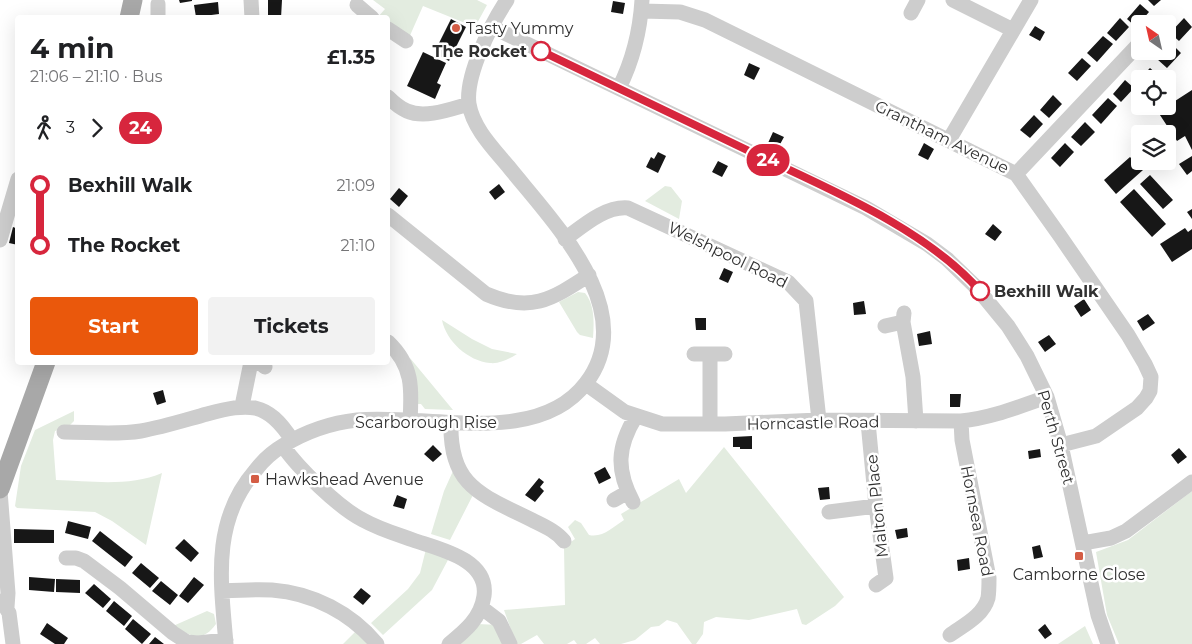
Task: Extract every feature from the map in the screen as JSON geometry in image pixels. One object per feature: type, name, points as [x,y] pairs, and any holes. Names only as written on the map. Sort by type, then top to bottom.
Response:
[{"type":"main road","points":[[130,15],[133,0]]},
{"type":"main road","points":[[0,490],[45,365]]},
{"type":"street","points":[[251,0],[252,15]]},
{"type":"street","name":"Scarborough Rise","points":[[226,642],[222,591],[223,545],[228,519],[232,507],[246,481],[265,459],[287,443],[325,426],[343,422],[377,419],[506,422],[538,415],[570,399],[586,384],[595,369],[603,341],[602,308],[589,275],[565,239],[488,141],[476,123],[469,104],[469,85],[476,61],[507,0]]},
{"type":"street","points":[[953,0],[1013,30]]},
{"type":"street","points":[[949,140],[1030,0]]},
{"type":"street","points":[[358,5],[369,15]]},
{"type":"street","points":[[619,88],[634,52],[642,5]]},
{"type":"street","name":"Grantham Avenue","points":[[642,5],[680,12],[705,20],[1016,174],[1128,335],[1151,377],[1150,391],[1137,408],[1096,436],[1061,445]]},
{"type":"street","name":"Perth Street","points":[[492,27],[866,208],[927,244],[947,259],[976,287],[992,305],[1027,356],[1047,397],[1061,445],[1098,615],[1108,644]]},
{"type":"street","points":[[390,30],[406,41]]},
{"type":"street","points":[[1016,174],[1127,65],[1131,57]]},
{"type":"street","points":[[390,98],[413,113],[434,112],[469,104]]},
{"type":"street","points":[[0,240],[8,222],[15,192]]},
{"type":"street","name":"Welshpool Road","points":[[565,239],[588,222],[611,209],[628,208],[788,282],[806,301],[819,420]]},
{"type":"street","points":[[390,217],[486,294],[503,301],[520,303],[553,297],[589,275]]},
{"type":"street","points":[[885,326],[904,318],[914,377],[916,421]]},
{"type":"street","points":[[390,344],[400,356],[408,373],[412,392],[410,420]]},
{"type":"street","points":[[694,354],[717,354],[710,424]]},
{"type":"street","points":[[242,406],[258,365]]},
{"type":"street","name":"Horncastle Road","points":[[586,384],[625,412],[662,424],[819,420],[868,422],[961,421],[981,419],[1000,414],[1047,397]]},
{"type":"street","points":[[74,429],[138,431],[242,406],[260,410],[272,416],[282,426],[295,462],[352,514],[383,530],[454,555],[469,564],[478,573],[484,584],[482,608],[472,624],[450,644]]},
{"type":"street","points":[[614,500],[631,496],[621,473],[620,457],[625,438],[636,416]]},
{"type":"street","name":"Hornsea Road","points":[[950,635],[976,616],[988,598],[989,578],[962,440],[961,421]]},
{"type":"street","points":[[451,422],[450,440],[456,462],[464,477],[473,488],[484,496],[553,530],[564,541]]},
{"type":"street","name":"Malton Place","points":[[868,422],[876,506],[886,578],[876,585]]},
{"type":"street","points":[[1083,543],[1111,538],[1126,531],[1192,482]]},
{"type":"street","points":[[0,490],[8,593],[3,602],[13,644]]},
{"type":"street","points":[[829,512],[846,516],[876,506]]},
{"type":"street","points":[[66,558],[76,558],[84,561],[120,588],[173,633],[187,642],[226,642]]},
{"type":"street","points":[[222,591],[268,590],[302,595],[321,602],[351,619],[377,644]]},
{"type":"street","points":[[482,608],[499,621],[510,644]]},
{"type":"shaded area","points":[[373,0],[477,0],[487,5],[475,27],[423,6],[408,40],[390,26],[390,15],[380,15],[385,9]]},
{"type":"shaded area","points":[[665,186],[671,187],[682,201],[679,219],[645,201]]},
{"type":"shaded area","points":[[578,292],[585,293],[591,303],[594,320],[593,338],[580,335],[577,332],[559,302]]},
{"type":"shaded area","points":[[442,320],[492,349],[517,354],[497,363],[474,358],[459,349],[453,342],[444,328]]},
{"type":"shaded area","points":[[410,358],[453,410],[425,409],[421,404],[418,404]]},
{"type":"shaded area","points":[[74,411],[74,421],[68,427],[55,431],[53,440],[56,480],[123,482],[162,473],[146,545],[112,521],[95,512],[17,508],[15,506],[21,466],[35,430]]},
{"type":"shaded area","points":[[724,447],[844,597],[835,606],[806,625],[802,624],[797,609],[749,620],[716,617],[704,622],[703,634],[696,644],[692,644],[677,623],[667,620],[659,626],[651,627],[635,640],[621,644],[600,644],[595,638],[586,644],[577,644],[574,640],[567,644],[544,644],[537,635],[521,644],[516,644],[504,610],[565,605],[564,547],[575,539],[568,527],[575,520],[581,523],[589,535],[599,535],[624,520],[621,514],[679,479],[686,493]]},
{"type":"shaded area","points":[[453,471],[474,493],[450,540],[431,534],[444,491]]},
{"type":"shaded area","points":[[1192,491],[1192,644],[1119,644],[1107,615],[1096,552],[1128,540]]},
{"type":"shaded area","points":[[426,549],[449,558],[432,590],[383,635],[371,623],[408,589],[420,573]]},
{"type":"shaded area","points":[[207,611],[214,614],[216,624],[206,634],[201,636],[190,635],[173,626]]},
{"type":"shaded area","points":[[477,624],[500,625],[506,644],[456,644]]},
{"type":"shaded area","points":[[1085,626],[1093,644],[1058,644]]},
{"type":"shaded area","points":[[356,631],[368,644],[343,644]]},
{"type":"building","points":[[179,0],[192,0],[192,1],[180,3]]},
{"type":"building","points":[[268,0],[282,0],[281,15],[268,15]]},
{"type":"building","points":[[1148,0],[1161,0],[1154,6]]},
{"type":"building","points":[[613,1],[625,3],[623,14],[611,12]]},
{"type":"building","points":[[218,2],[219,14],[196,15],[194,5]]},
{"type":"building","points":[[1140,4],[1149,12],[1146,15],[1131,15],[1131,23],[1127,19]]},
{"type":"building","points":[[1120,18],[1129,27],[1116,41],[1107,33]]},
{"type":"building","points":[[1184,18],[1192,27],[1179,41],[1176,38],[1176,27]]},
{"type":"building","points":[[451,19],[466,27],[449,61],[434,53]]},
{"type":"building","points":[[1035,26],[1045,32],[1040,41],[1029,35]]},
{"type":"building","points":[[1103,36],[1113,44],[1097,62],[1087,53]]},
{"type":"building","points":[[1176,48],[1181,53],[1176,58]]},
{"type":"building","points":[[423,52],[446,63],[437,83],[441,85],[435,99],[407,86]]},
{"type":"building","points":[[1082,58],[1091,66],[1077,81],[1068,73]]},
{"type":"building","points":[[1158,60],[1174,60],[1167,68]]},
{"type":"building","points":[[749,63],[760,68],[754,80],[744,75]]},
{"type":"building","points":[[1125,80],[1131,85],[1131,91],[1121,102],[1113,94]]},
{"type":"building","points":[[1192,90],[1192,150],[1185,136],[1177,141],[1176,139],[1176,125],[1167,125],[1160,115],[1176,115],[1176,100]]},
{"type":"building","points":[[1053,95],[1062,104],[1049,118],[1040,110]]},
{"type":"building","points":[[1108,98],[1117,106],[1101,124],[1092,115]]},
{"type":"building","points":[[1034,115],[1043,124],[1030,138],[1020,130]]},
{"type":"building","points":[[1085,122],[1095,132],[1081,146],[1071,137]]},
{"type":"building","points":[[773,132],[784,137],[778,148],[768,143]]},
{"type":"building","points":[[924,143],[934,149],[928,160],[918,155]]},
{"type":"building","points":[[1065,143],[1074,152],[1060,167],[1051,158]]},
{"type":"building","points":[[658,152],[666,156],[658,173],[646,167],[651,157],[654,159]]},
{"type":"building","points":[[1192,156],[1192,171],[1187,175],[1179,164]]},
{"type":"building","points":[[1130,157],[1131,170],[1143,170],[1116,194],[1104,180]]},
{"type":"building","points":[[718,161],[728,166],[722,177],[712,172]]},
{"type":"building","points":[[1150,175],[1173,200],[1163,209],[1140,184]]},
{"type":"building","points":[[499,184],[505,192],[495,200],[489,192]]},
{"type":"building","points":[[399,188],[408,196],[399,207],[390,199]]},
{"type":"building","points":[[1134,189],[1166,224],[1152,237],[1120,202]]},
{"type":"building","points":[[1192,209],[1192,219],[1187,212]]},
{"type":"building","points":[[993,224],[1002,232],[995,241],[985,234]]},
{"type":"building","points":[[13,227],[15,228],[15,244],[9,243]]},
{"type":"building","points":[[1185,228],[1188,232],[1192,229],[1192,249],[1172,262],[1160,244]]},
{"type":"building","points":[[724,268],[733,272],[728,283],[719,279]]},
{"type":"building","points":[[1084,299],[1091,310],[1081,317],[1074,306]]},
{"type":"building","points":[[864,301],[866,314],[854,315],[853,303]]},
{"type":"building","points":[[1148,314],[1155,323],[1143,331],[1137,321]]},
{"type":"building","points":[[695,318],[706,318],[706,330],[696,330]]},
{"type":"building","points":[[930,331],[932,344],[919,346],[917,334]]},
{"type":"building","points":[[1049,335],[1056,344],[1045,352],[1038,342]]},
{"type":"building","points":[[163,390],[166,402],[157,405],[153,393]]},
{"type":"building","points":[[950,394],[961,394],[960,407],[950,407]]},
{"type":"building","points":[[752,436],[752,449],[733,447],[733,437]]},
{"type":"building","points":[[433,445],[442,454],[433,462],[424,454]]},
{"type":"building","points":[[1179,448],[1187,457],[1178,464],[1171,455]]},
{"type":"building","points":[[1040,449],[1041,457],[1029,459],[1028,451]]},
{"type":"building","points":[[605,467],[611,478],[599,484],[594,473]]},
{"type":"building","points":[[539,478],[544,482],[540,487],[544,491],[535,502],[525,495]]},
{"type":"building","points":[[829,487],[830,499],[820,500],[818,488]]},
{"type":"building","points":[[397,495],[407,499],[404,509],[393,506]]},
{"type":"building","points":[[68,521],[91,527],[88,539],[65,533]]},
{"type":"building","points":[[907,528],[908,537],[897,539],[895,530]]},
{"type":"building","points":[[14,529],[54,530],[54,543],[14,543]]},
{"type":"building","points":[[100,531],[133,557],[125,567],[92,541]]},
{"type":"building","points":[[184,539],[199,553],[191,562],[175,548]]},
{"type":"building","points":[[1040,545],[1043,557],[1034,559],[1032,547]]},
{"type":"building","points":[[969,558],[970,569],[958,571],[957,560]]},
{"type":"building","points":[[141,563],[159,578],[150,588],[132,573]]},
{"type":"building","points":[[29,577],[55,579],[54,592],[29,590]]},
{"type":"building","points":[[194,577],[204,585],[188,603],[179,596]]},
{"type":"building","points":[[56,579],[80,580],[80,593],[56,592]]},
{"type":"building","points":[[161,581],[178,595],[170,605],[152,591]]},
{"type":"building","points":[[94,584],[111,599],[103,608],[85,593]]},
{"type":"building","points":[[361,588],[371,596],[363,605],[353,597]]},
{"type":"building","points":[[114,601],[132,616],[124,626],[106,611]]},
{"type":"building","points":[[133,619],[151,634],[142,644],[125,629]]},
{"type":"building","points":[[47,623],[68,638],[64,644],[55,644],[40,634]]},
{"type":"building","points":[[1045,624],[1052,634],[1045,639],[1038,630]]},
{"type":"building","points":[[155,637],[164,644],[149,644]]},
{"type":"bus line","name":"24","points":[[541,51],[866,208],[899,226],[947,259],[980,291]]},
{"type":"place","name":"Tasty Yummy","points":[[456,28]]},
{"type":"place","name":"The Rocket","points":[[541,51]]},
{"type":"place","name":"Bexhill Walk","points":[[980,291]]},
{"type":"place","name":"Hawkshead Avenue","points":[[255,479]]},
{"type":"place","name":"Camborne Close","points":[[1079,556]]}]
